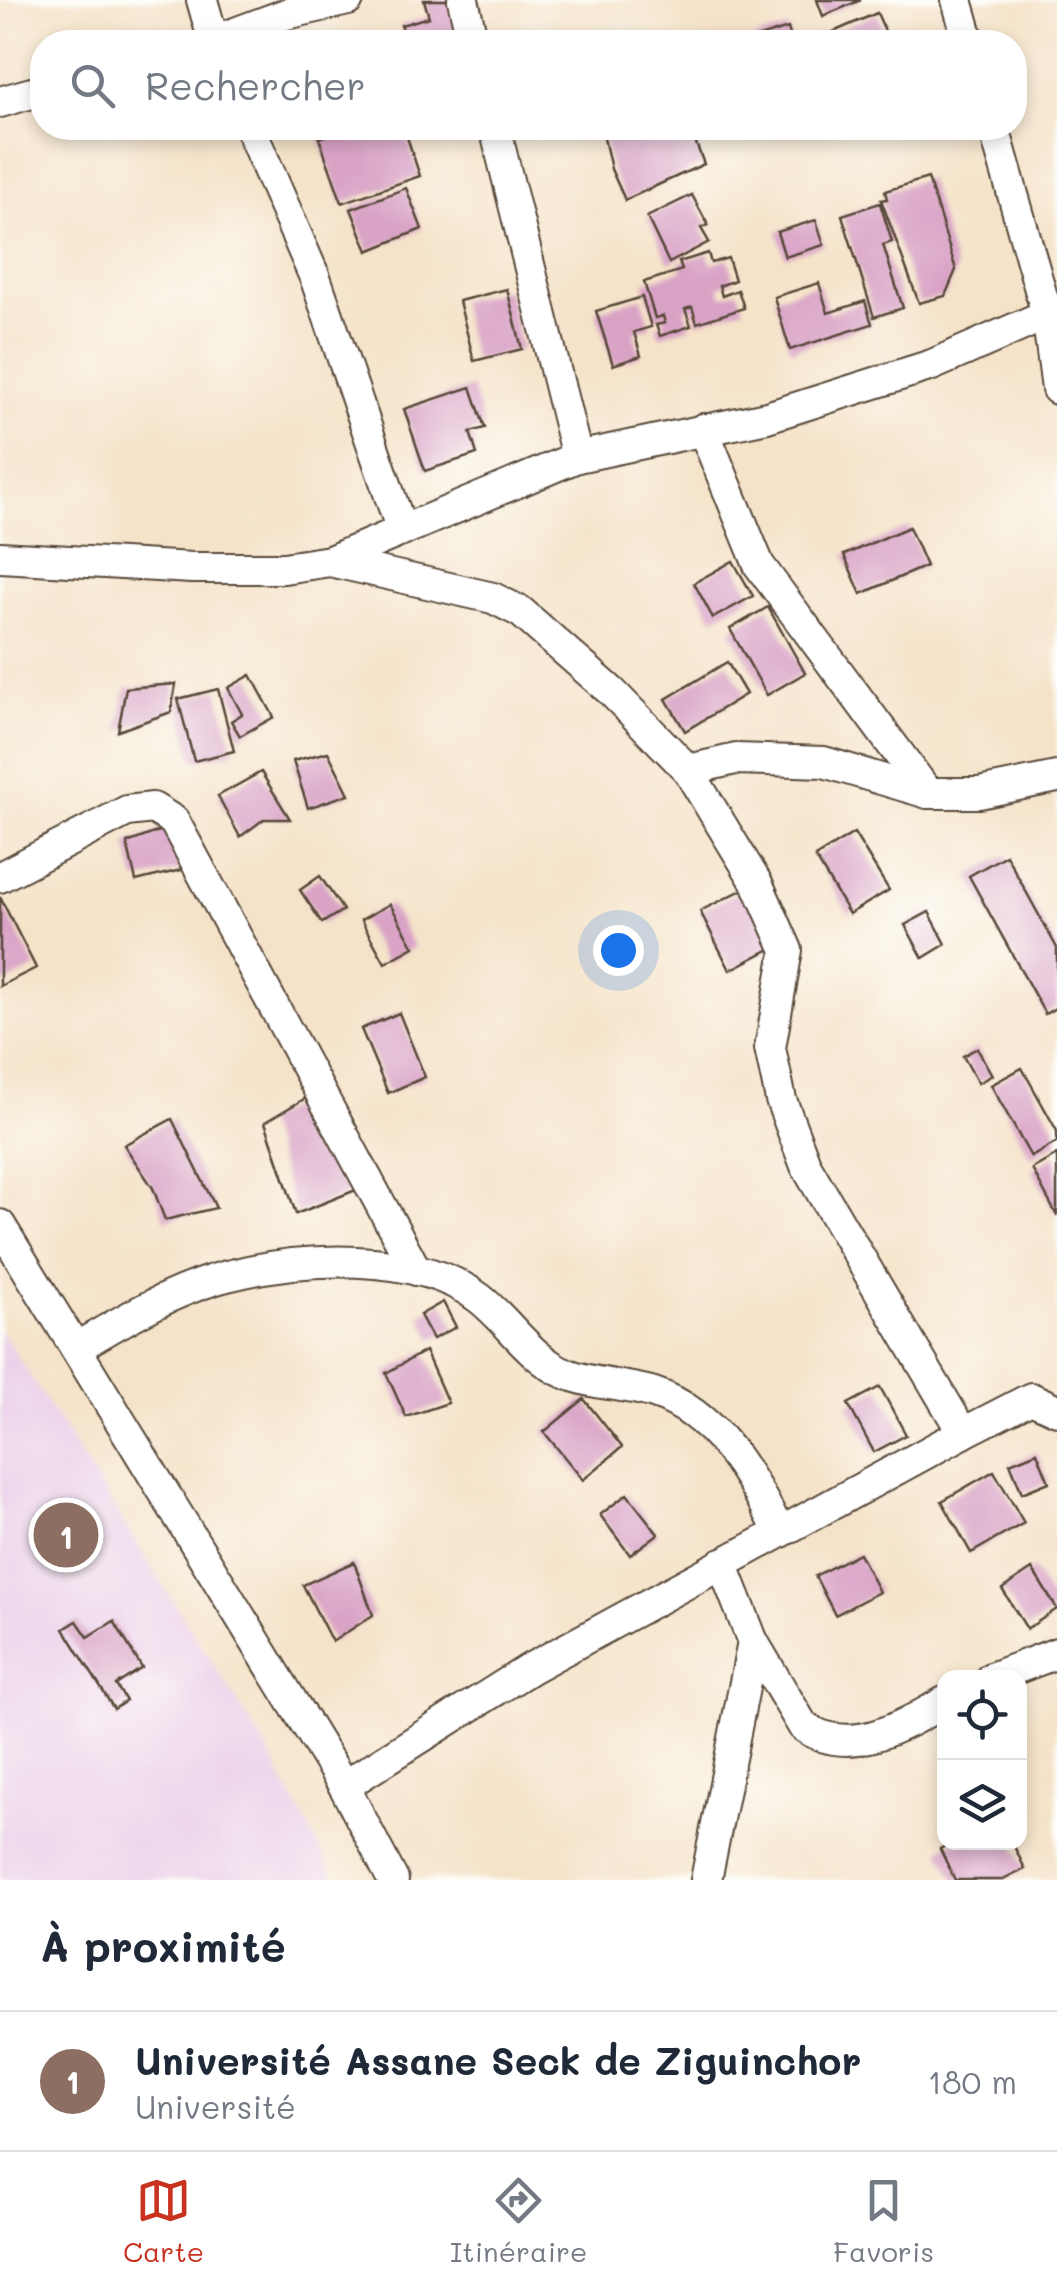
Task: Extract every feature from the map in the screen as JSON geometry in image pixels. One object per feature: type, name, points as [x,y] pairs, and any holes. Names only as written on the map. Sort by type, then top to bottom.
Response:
[{"type":"street","points":[[202,0],[210,30]]},
{"type":"street","points":[[244,30],[286,14],[348,0]]},
{"type":"street","points":[[463,0],[471,30]]},
{"type":"street","points":[[957,0],[966,30]]},
{"type":"street","points":[[0,102],[30,93]]},
{"type":"street","points":[[255,140],[316,280],[402,531]]},
{"type":"street","points":[[498,140],[576,457]]},
{"type":"street","points":[[998,140],[1052,312],[1057,388]]},
{"type":"street","points":[[0,557],[192,568],[284,568],[330,560],[576,457],[767,417],[932,365],[1052,312]]},
{"type":"street","points":[[704,429],[759,565],[928,793]]},
{"type":"street","points":[[330,560],[493,598],[521,612],[612,692],[688,770],[758,885],[788,950],[770,1048],[781,1100],[806,1166],[963,1433]]},
{"type":"street","points":[[688,770],[736,759],[824,762],[928,793],[979,793],[1057,778]]},
{"type":"street","points":[[0,878],[126,811],[154,808],[174,820],[416,1270]]},
{"type":"street","points":[[0,1225],[344,1786],[393,1880]]},
{"type":"street","points":[[76,1348],[226,1276],[350,1263],[416,1270],[479,1298],[561,1372],[656,1394],[706,1424],[748,1470],[778,1531]]},
{"type":"street","points":[[344,1786],[531,1668],[778,1531],[963,1433],[1048,1397]]},
{"type":"street","points":[[722,1563],[753,1642],[802,1726],[812,1733],[855,1740],[887,1733],[937,1706]]},
{"type":"street","points":[[706,1880],[753,1642]]},
{"type":"street","points":[[1012,1670],[1057,1653]]},
{"type":"shaded area","points":[[0,1329],[263,1742],[337,1880],[0,1880]]},
{"type":"building","points":[[424,0],[454,0],[463,30],[403,30],[401,25],[429,17]]},
{"type":"building","points":[[817,0],[861,0],[823,16]]},
{"type":"building","points":[[877,13],[885,30],[838,30]]},
{"type":"building","points":[[320,140],[408,140],[420,176],[342,203]]},
{"type":"building","points":[[604,140],[695,140],[704,164],[625,200],[611,169]]},
{"type":"building","points":[[928,178],[956,270],[945,296],[919,303],[881,200],[887,199],[885,191]]},
{"type":"building","points":[[406,188],[422,229],[368,251],[351,209]]},
{"type":"building","points":[[692,195],[708,225],[701,228],[709,242],[669,263],[647,217]]},
{"type":"building","points":[[880,203],[892,242],[883,245],[903,308],[874,317],[842,215]]},
{"type":"building","points":[[816,220],[824,245],[785,257],[777,232]]},
{"type":"building","points":[[708,253],[711,263],[728,258],[735,280],[719,286],[722,296],[738,290],[744,308],[697,323],[692,307],[685,309],[691,326],[660,336],[656,325],[665,323],[663,316],[655,318],[644,282],[682,270],[679,262]]},
{"type":"building","points":[[819,283],[828,313],[865,301],[872,324],[790,350],[774,297]]},
{"type":"building","points":[[507,289],[522,349],[474,361],[459,301]]},
{"type":"building","points":[[642,297],[651,327],[634,332],[641,356],[613,365],[596,311]]},
{"type":"building","points":[[471,387],[485,428],[470,432],[477,454],[425,471],[404,409]]},
{"type":"building","points":[[909,527],[926,566],[861,594],[844,555]]},
{"type":"building","points":[[733,561],[753,596],[713,618],[694,583]]},
{"type":"building","points":[[768,607],[805,673],[767,695],[730,629]]},
{"type":"building","points":[[727,662],[746,694],[685,731],[666,699]]},
{"type":"building","points":[[251,675],[274,717],[240,736],[231,721],[242,714],[228,688]]},
{"type":"building","points":[[176,684],[171,712],[118,731],[126,688]]},
{"type":"building","points":[[218,689],[234,751],[194,761],[178,699]]},
{"type":"building","points":[[328,752],[349,794],[308,808],[293,761]]},
{"type":"building","points":[[261,772],[290,819],[264,819],[240,837],[218,796]]},
{"type":"building","points":[[173,826],[181,870],[136,881],[127,843]]},
{"type":"building","points":[[854,833],[889,890],[849,914],[815,857]]},
{"type":"building","points":[[1006,855],[1057,948],[1057,1007],[1045,1014],[969,876]]},
{"type":"building","points":[[320,876],[343,910],[322,923],[300,890]]},
{"type":"building","points":[[744,889],[774,947],[730,970],[700,911]]},
{"type":"building","points":[[0,897],[36,968],[0,986]]},
{"type":"building","points":[[390,904],[414,947],[385,963],[361,920]]},
{"type":"building","points":[[929,912],[946,944],[923,958],[905,925]]},
{"type":"building","points":[[399,1013],[425,1077],[388,1093],[361,1029]]},
{"type":"building","points":[[977,1048],[992,1075],[978,1083],[963,1056]]},
{"type":"building","points":[[1022,1068],[1057,1131],[1057,1142],[1031,1157],[991,1085]]},
{"type":"building","points":[[311,1095],[356,1190],[296,1214],[265,1122]]},
{"type":"building","points":[[172,1119],[216,1208],[165,1220],[153,1188],[124,1145]]},
{"type":"building","points":[[1057,1155],[1057,1216],[1032,1169]]},
{"type":"building","points":[[443,1302],[456,1327],[433,1339],[420,1315]]},
{"type":"building","points":[[425,1351],[448,1403],[406,1417],[386,1373]]},
{"type":"building","points":[[880,1387],[906,1435],[874,1452],[848,1404]]},
{"type":"building","points":[[584,1399],[622,1447],[583,1480],[544,1432]]},
{"type":"building","points":[[1037,1452],[1049,1482],[1022,1493],[1010,1463]]},
{"type":"building","points":[[994,1471],[1024,1523],[971,1553],[942,1501]]},
{"type":"building","points":[[627,1494],[658,1534],[630,1555],[600,1515]]},
{"type":"building","points":[[859,1553],[879,1592],[835,1615],[815,1576]]},
{"type":"building","points":[[354,1562],[373,1615],[332,1642],[303,1585]]},
{"type":"building","points":[[1032,1569],[1057,1609],[1027,1629],[1002,1589]]},
{"type":"building","points":[[77,1621],[88,1637],[114,1621],[142,1668],[116,1685],[126,1701],[114,1709],[64,1629]]},
{"type":"building","points":[[940,1850],[1016,1850],[1025,1869],[1003,1880],[955,1880]]},
{"type":"place","name":"Université Assane Seck de Ziguinchor","points":[[66,1535]]}]
